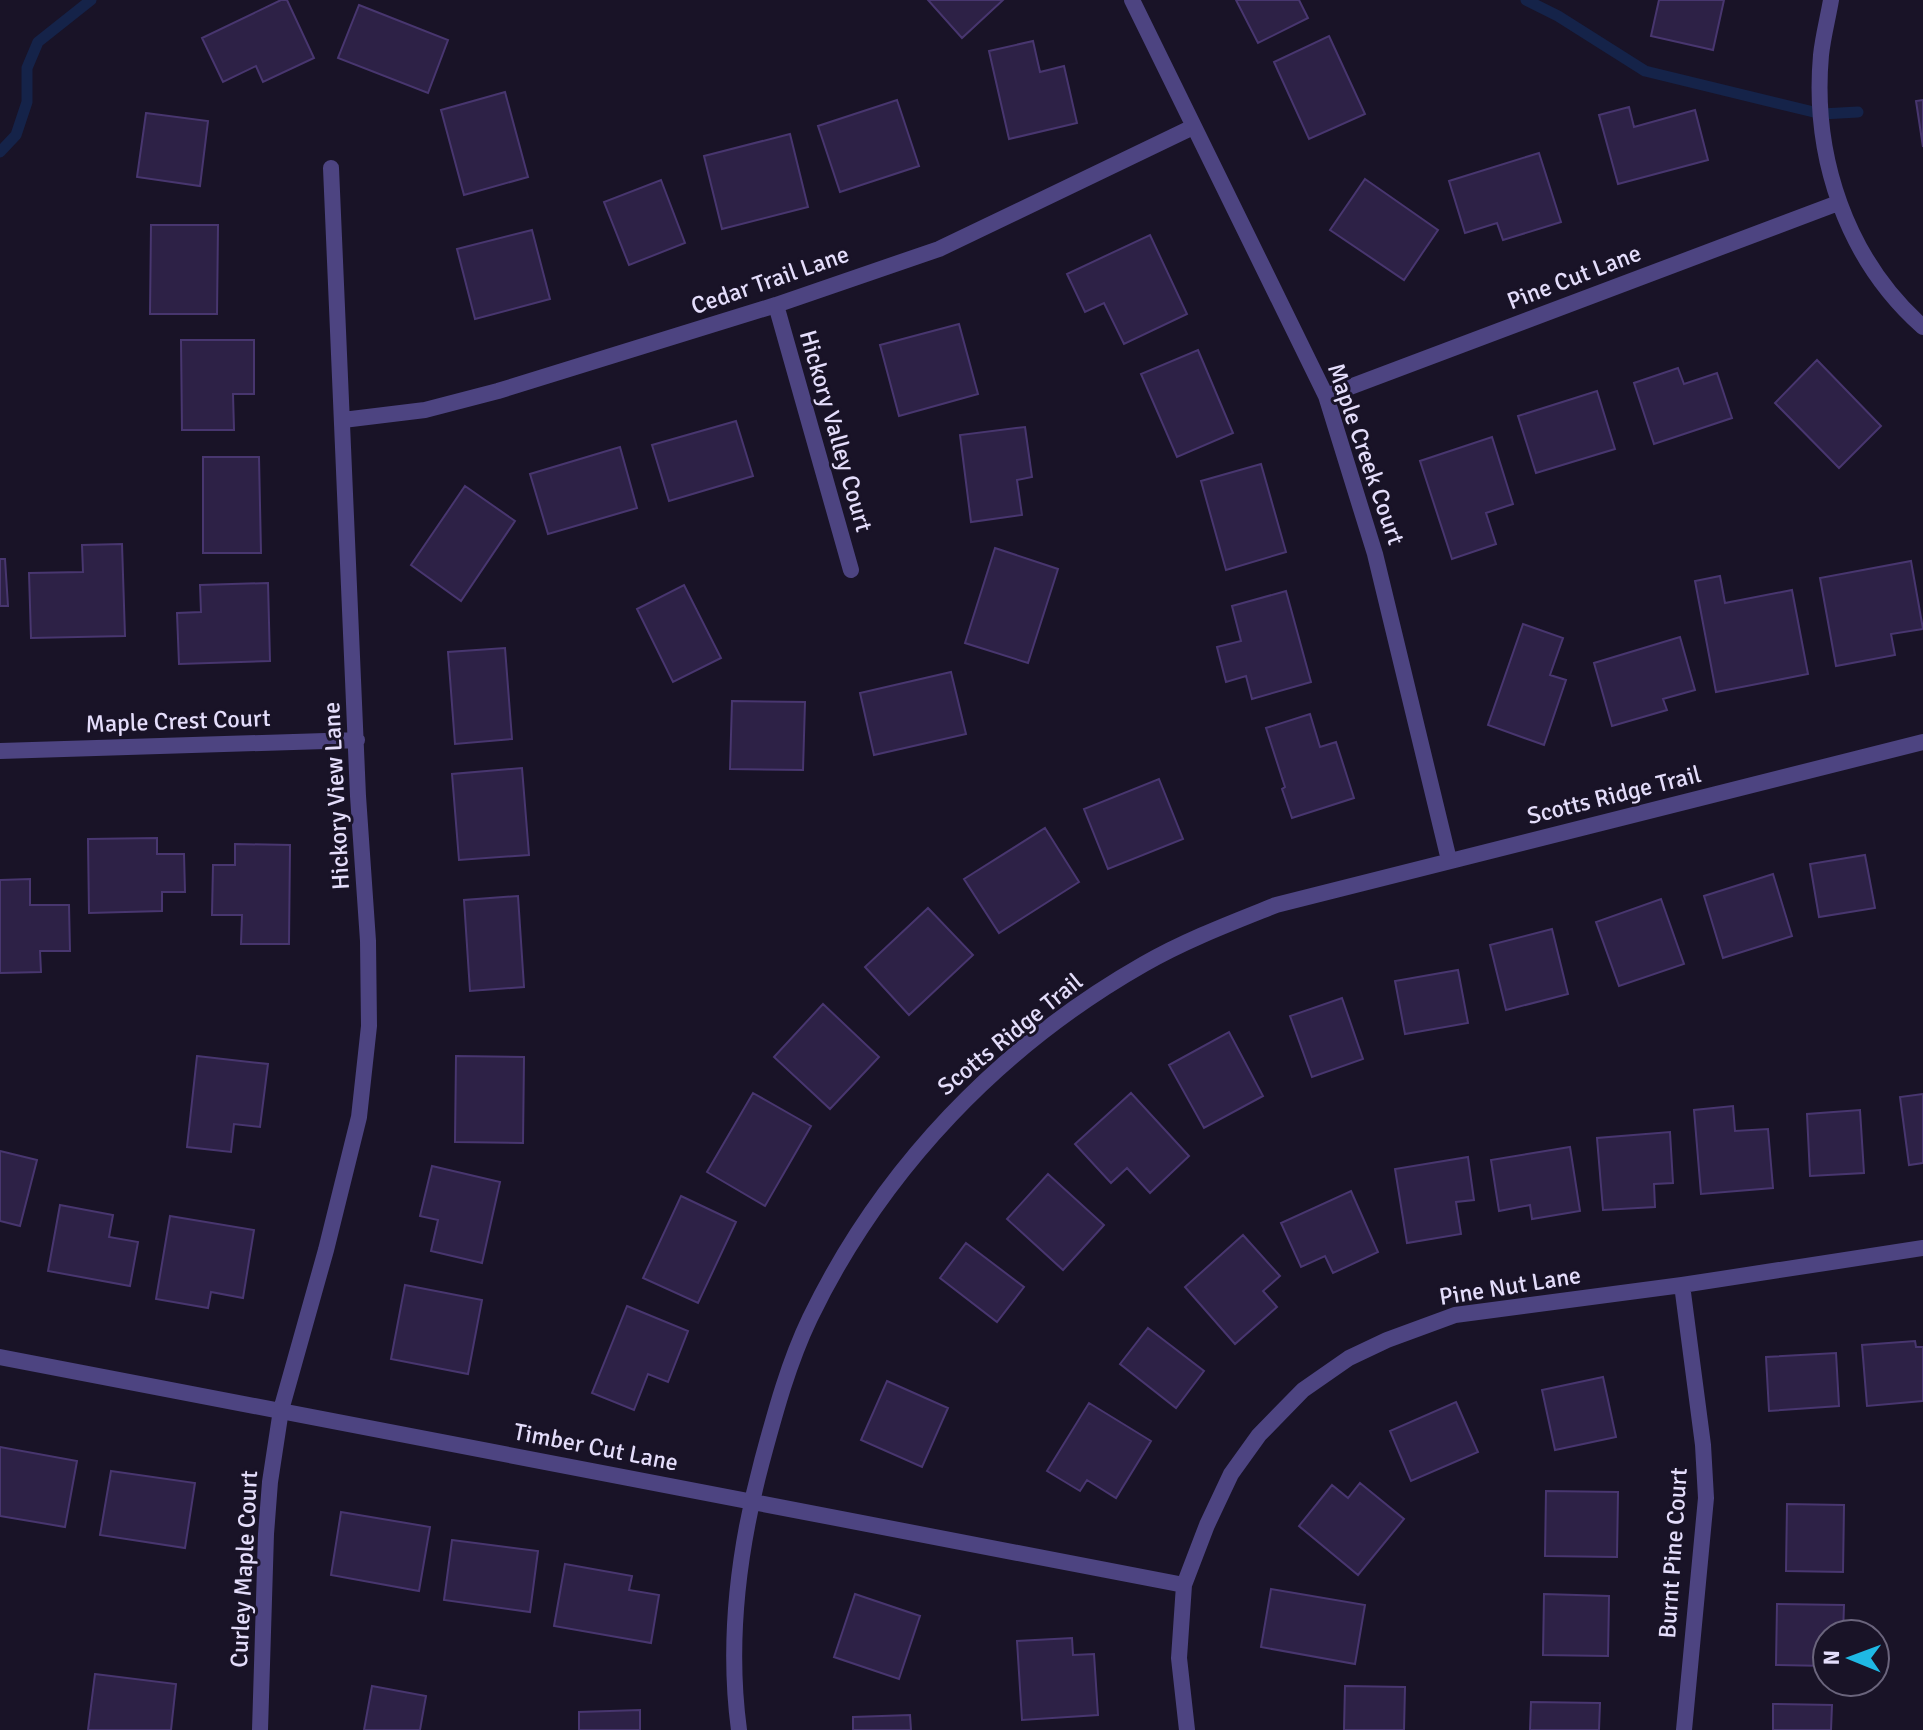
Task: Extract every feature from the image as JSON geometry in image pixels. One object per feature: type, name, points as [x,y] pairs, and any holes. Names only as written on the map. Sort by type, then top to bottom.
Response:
[{"type":"street","name":"Maple Creek Court","points":[[1132,0],[1326,396],[1375,554],[1449,860]]},
{"type":"street","points":[[1831,0],[1821,55],[1823,138],[1828,169],[1838,203],[1863,256],[1904,310],[1923,327]]},
{"type":"street","name":"Cedar Trail Lane","points":[[343,420],[425,410],[498,391],[776,305],[939,249],[1193,127]]},
{"type":"street","name":"Hickory View Lane","points":[[281,1410],[359,1117],[369,1026],[368,941],[358,796],[331,168]]},
{"type":"street","name":"Pine Cut Lane","points":[[1326,396],[1838,203]]},
{"type":"street","name":"Hickory Valley Court","points":[[776,305],[851,570]]},
{"type":"street","name":"Maple Crest Court","points":[[0,751],[357,740]]},
{"type":"street","name":"Scotts Ridge Trail","points":[[739,1730],[734,1664],[736,1614],[750,1502],[782,1387],[809,1319],[848,1248],[893,1182],[934,1130],[986,1079],[1054,1023],[1146,963],[1210,931],[1276,905],[1923,742]]},
{"type":"street","name":"Pine Nut Lane","points":[[1187,1730],[1179,1658],[1184,1585],[1207,1525],[1231,1474],[1252,1445],[1303,1390],[1349,1358],[1398,1335],[1455,1315],[1682,1285],[1923,1248]]},
{"type":"street","name":"Burnt Pine Court","points":[[1682,1285],[1703,1445],[1706,1498],[1684,1730]]},
{"type":"street","name":"Timber Cut Lane","points":[[0,1357],[1184,1585]]},
{"type":"street","name":"Curley Maple Court","points":[[260,1730],[266,1534],[281,1410]]},
{"type":"building","points":[[281,0],[287,0],[314,58],[263,82],[256,66],[223,82],[202,38]]},
{"type":"building","points":[[928,0],[1003,0],[962,38]]},
{"type":"building","points":[[1236,0],[1299,0],[1308,18],[1258,43]]},
{"type":"building","points":[[1659,0],[1724,0],[1713,50],[1651,36]]},
{"type":"building","points":[[359,5],[448,40],[428,93],[338,58]]},
{"type":"building","points":[[1329,36],[1365,114],[1309,139],[1274,62]]},
{"type":"building","points":[[1033,41],[1040,72],[1064,66],[1077,123],[1009,139],[989,51]]},
{"type":"building","points":[[505,92],[528,177],[464,195],[441,110]]},
{"type":"building","points":[[897,100],[919,166],[840,192],[818,126]]},
{"type":"building","points":[[1923,100],[1923,147],[1916,101]]},
{"type":"building","points":[[1629,107],[1634,127],[1695,110],[1708,160],[1618,184],[1599,115]]},
{"type":"building","points":[[146,113],[208,121],[200,186],[137,177]]},
{"type":"building","points":[[790,134],[808,207],[722,229],[704,156]]},
{"type":"building","points":[[1539,153],[1561,222],[1503,240],[1497,223],[1465,233],[1449,181]]},
{"type":"building","points":[[1365,179],[1438,230],[1404,280],[1330,230]]},
{"type":"building","points":[[661,180],[685,243],[629,265],[604,202]]},
{"type":"building","points":[[151,225],[218,225],[217,314],[150,314]]},
{"type":"building","points":[[532,230],[550,299],[475,319],[457,249]]},
{"type":"building","points":[[1150,235],[1187,314],[1124,344],[1104,303],[1085,312],[1067,274]]},
{"type":"building","points":[[959,324],[978,394],[899,416],[880,345]]},
{"type":"building","points":[[181,340],[254,340],[254,394],[233,394],[234,430],[182,430]]},
{"type":"building","points":[[1198,350],[1233,433],[1177,457],[1141,374]]},
{"type":"building","points":[[1817,360],[1881,426],[1839,468],[1775,403]]},
{"type":"building","points":[[1678,368],[1684,384],[1717,373],[1732,418],[1654,444],[1634,383]]},
{"type":"building","points":[[1597,391],[1615,449],[1536,473],[1518,416]]},
{"type":"building","points":[[736,421],[753,476],[669,501],[652,445]]},
{"type":"building","points":[[1025,427],[1032,477],[1017,480],[1022,515],[971,522],[960,435]]},
{"type":"building","points":[[1492,437],[1513,504],[1486,513],[1496,544],[1452,559],[1420,461]]},
{"type":"building","points":[[620,447],[637,508],[548,534],[530,474]]},
{"type":"building","points":[[203,457],[259,457],[261,553],[203,553]]},
{"type":"building","points":[[1261,464],[1286,552],[1226,570],[1201,481]]},
{"type":"building","points":[[465,486],[515,521],[461,601],[411,565]]},
{"type":"building","points":[[122,544],[125,636],[31,638],[29,573],[83,572],[82,545]]},
{"type":"building","points":[[995,548],[1058,569],[1028,663],[965,643]]},
{"type":"building","points":[[0,559],[5,559],[8,606],[0,606]]},
{"type":"building","points":[[1911,561],[1923,629],[1891,634],[1895,655],[1836,666],[1820,578]]},
{"type":"building","points":[[1720,576],[1725,603],[1792,590],[1808,674],[1716,692],[1695,581]]},
{"type":"building","points":[[268,583],[270,661],[179,664],[177,613],[201,612],[200,585]]},
{"type":"building","points":[[684,585],[721,658],[673,682],[637,609]]},
{"type":"building","points":[[1286,591],[1311,682],[1252,699],[1246,676],[1226,682],[1217,647],[1241,641],[1232,606]]},
{"type":"building","points":[[1523,624],[1563,638],[1550,675],[1566,680],[1544,745],[1488,725]]},
{"type":"building","points":[[1680,637],[1695,690],[1663,699],[1667,710],[1612,726],[1594,663]]},
{"type":"building","points":[[505,648],[512,739],[455,744],[448,652]]},
{"type":"building","points":[[951,672],[966,734],[874,755],[860,693]]},
{"type":"building","points":[[732,701],[805,702],[803,770],[730,769]]},
{"type":"building","points":[[1310,714],[1320,747],[1336,742],[1354,798],[1292,818],[1266,728]]},
{"type":"building","points":[[522,768],[529,855],[459,860],[452,774]]},
{"type":"building","points":[[1159,779],[1183,839],[1108,869],[1084,809]]},
{"type":"building","points":[[1045,828],[1079,882],[999,933],[964,879]]},
{"type":"building","points":[[157,838],[157,854],[184,854],[185,892],[162,892],[162,911],[89,913],[88,839]]},
{"type":"building","points":[[235,844],[290,845],[289,944],[241,944],[242,915],[212,915],[213,865],[235,865]]},
{"type":"building","points":[[1865,855],[1875,908],[1819,917],[1810,864]]},
{"type":"building","points":[[1773,874],[1792,936],[1723,958],[1704,896]]},
{"type":"building","points":[[30,879],[30,905],[69,905],[70,951],[40,951],[41,972],[0,973],[0,880]]},
{"type":"building","points":[[518,896],[524,987],[470,991],[464,900]]},
{"type":"building","points":[[1661,899],[1684,964],[1619,986],[1596,922]]},
{"type":"building","points":[[928,908],[973,955],[909,1015],[865,967]]},
{"type":"building","points":[[1552,929],[1568,994],[1506,1010],[1490,945]]},
{"type":"building","points":[[1458,970],[1468,1023],[1405,1034],[1395,981]]},
{"type":"building","points":[[1342,998],[1363,1059],[1312,1077],[1290,1016]]},
{"type":"building","points":[[823,1004],[879,1057],[830,1109],[774,1057]]},
{"type":"building","points":[[1229,1032],[1263,1096],[1204,1128],[1169,1065]]},
{"type":"building","points":[[197,1056],[268,1064],[260,1127],[234,1124],[231,1152],[187,1147]]},
{"type":"building","points":[[456,1056],[524,1057],[523,1143],[455,1142]]},
{"type":"building","points":[[753,1093],[811,1126],[765,1206],[707,1172]]},
{"type":"building","points":[[1131,1093],[1189,1156],[1150,1193],[1127,1168],[1111,1183],[1075,1144]]},
{"type":"building","points":[[1923,1094],[1923,1163],[1909,1165],[1900,1097]]},
{"type":"building","points":[[1733,1106],[1735,1131],[1768,1129],[1773,1188],[1701,1194],[1694,1110]]},
{"type":"building","points":[[1860,1110],[1864,1173],[1810,1176],[1807,1114]]},
{"type":"building","points":[[1670,1132],[1673,1183],[1654,1184],[1655,1207],[1603,1210],[1597,1138]]},
{"type":"building","points":[[1570,1147],[1580,1211],[1532,1219],[1530,1205],[1499,1211],[1491,1160]]},
{"type":"building","points":[[0,1151],[37,1160],[20,1226],[0,1221]]},
{"type":"building","points":[[1468,1157],[1474,1200],[1456,1202],[1461,1234],[1407,1243],[1395,1169]]},
{"type":"building","points":[[432,1166],[500,1182],[482,1263],[431,1251],[438,1220],[420,1216]]},
{"type":"building","points":[[1048,1174],[1104,1225],[1063,1270],[1007,1219]]},
{"type":"building","points":[[1351,1191],[1378,1252],[1333,1273],[1325,1256],[1301,1267],[1281,1223]]},
{"type":"building","points":[[681,1196],[736,1222],[698,1303],[643,1278]]},
{"type":"building","points":[[60,1205],[113,1215],[109,1237],[138,1242],[130,1286],[48,1271]]},
{"type":"building","points":[[170,1216],[254,1230],[243,1298],[211,1292],[208,1308],[156,1299]]},
{"type":"building","points":[[1243,1235],[1280,1276],[1263,1291],[1277,1307],[1235,1344],[1185,1287]]},
{"type":"building","points":[[966,1243],[1024,1287],[997,1322],[940,1278]]},
{"type":"building","points":[[405,1285],[482,1300],[468,1374],[391,1359]]},
{"type":"building","points":[[627,1306],[688,1331],[668,1382],[648,1374],[634,1410],[592,1393]]},
{"type":"building","points":[[1148,1328],[1204,1371],[1176,1408],[1120,1364]]},
{"type":"building","points":[[1915,1341],[1916,1347],[1923,1347],[1923,1401],[1867,1406],[1862,1345]]},
{"type":"building","points":[[1836,1353],[1839,1406],[1769,1411],[1766,1357]]},
{"type":"building","points":[[1603,1377],[1616,1437],[1555,1450],[1542,1390]]},
{"type":"building","points":[[887,1381],[948,1408],[922,1467],[861,1440]]},
{"type":"building","points":[[1456,1402],[1478,1452],[1411,1481],[1390,1431]]},
{"type":"building","points":[[1089,1403],[1151,1441],[1116,1498],[1087,1480],[1080,1491],[1047,1471]]},
{"type":"building","points":[[0,1447],[77,1461],[65,1527],[0,1516]]},
{"type":"building","points":[[111,1471],[195,1483],[185,1548],[100,1535]]},
{"type":"building","points":[[1360,1483],[1404,1519],[1358,1575],[1299,1526],[1332,1485],[1348,1498]]},
{"type":"building","points":[[1546,1491],[1618,1492],[1617,1557],[1545,1556]]},
{"type":"building","points":[[1787,1504],[1844,1505],[1843,1572],[1786,1571]]},
{"type":"building","points":[[341,1512],[430,1527],[419,1591],[331,1575]]},
{"type":"building","points":[[452,1540],[538,1551],[530,1612],[444,1600]]},
{"type":"building","points":[[565,1564],[632,1576],[629,1590],[659,1595],[651,1643],[554,1626]]},
{"type":"building","points":[[1271,1589],[1365,1605],[1355,1664],[1261,1647]]},
{"type":"building","points":[[855,1594],[920,1616],[899,1679],[834,1657]]},
{"type":"building","points":[[1544,1594],[1609,1596],[1608,1656],[1543,1655]]},
{"type":"building","points":[[1777,1604],[1844,1605],[1844,1618],[1811,1618],[1811,1666],[1776,1665]]},
{"type":"building","points":[[1072,1638],[1073,1655],[1094,1654],[1098,1715],[1022,1720],[1017,1641]]},
{"type":"building","points":[[95,1674],[176,1684],[171,1730],[88,1730]]},
{"type":"building","points":[[372,1686],[426,1696],[420,1730],[364,1730]]},
{"type":"building","points":[[1345,1686],[1405,1687],[1404,1730],[1344,1730]]},
{"type":"building","points":[[1531,1702],[1600,1703],[1599,1730],[1530,1730]]},
{"type":"building","points":[[1773,1704],[1832,1705],[1831,1730],[1773,1730]]},
{"type":"building","points":[[640,1710],[640,1730],[579,1730],[579,1712]]},
{"type":"building","points":[[910,1715],[911,1730],[853,1730],[853,1717]]},
{"type":"waterway","points":[[0,152],[16,135],[27,102],[27,68],[38,42],[91,0]]},
{"type":"waterway","points":[[1526,0],[1558,16],[1645,71],[1822,114],[1858,112]]}]
